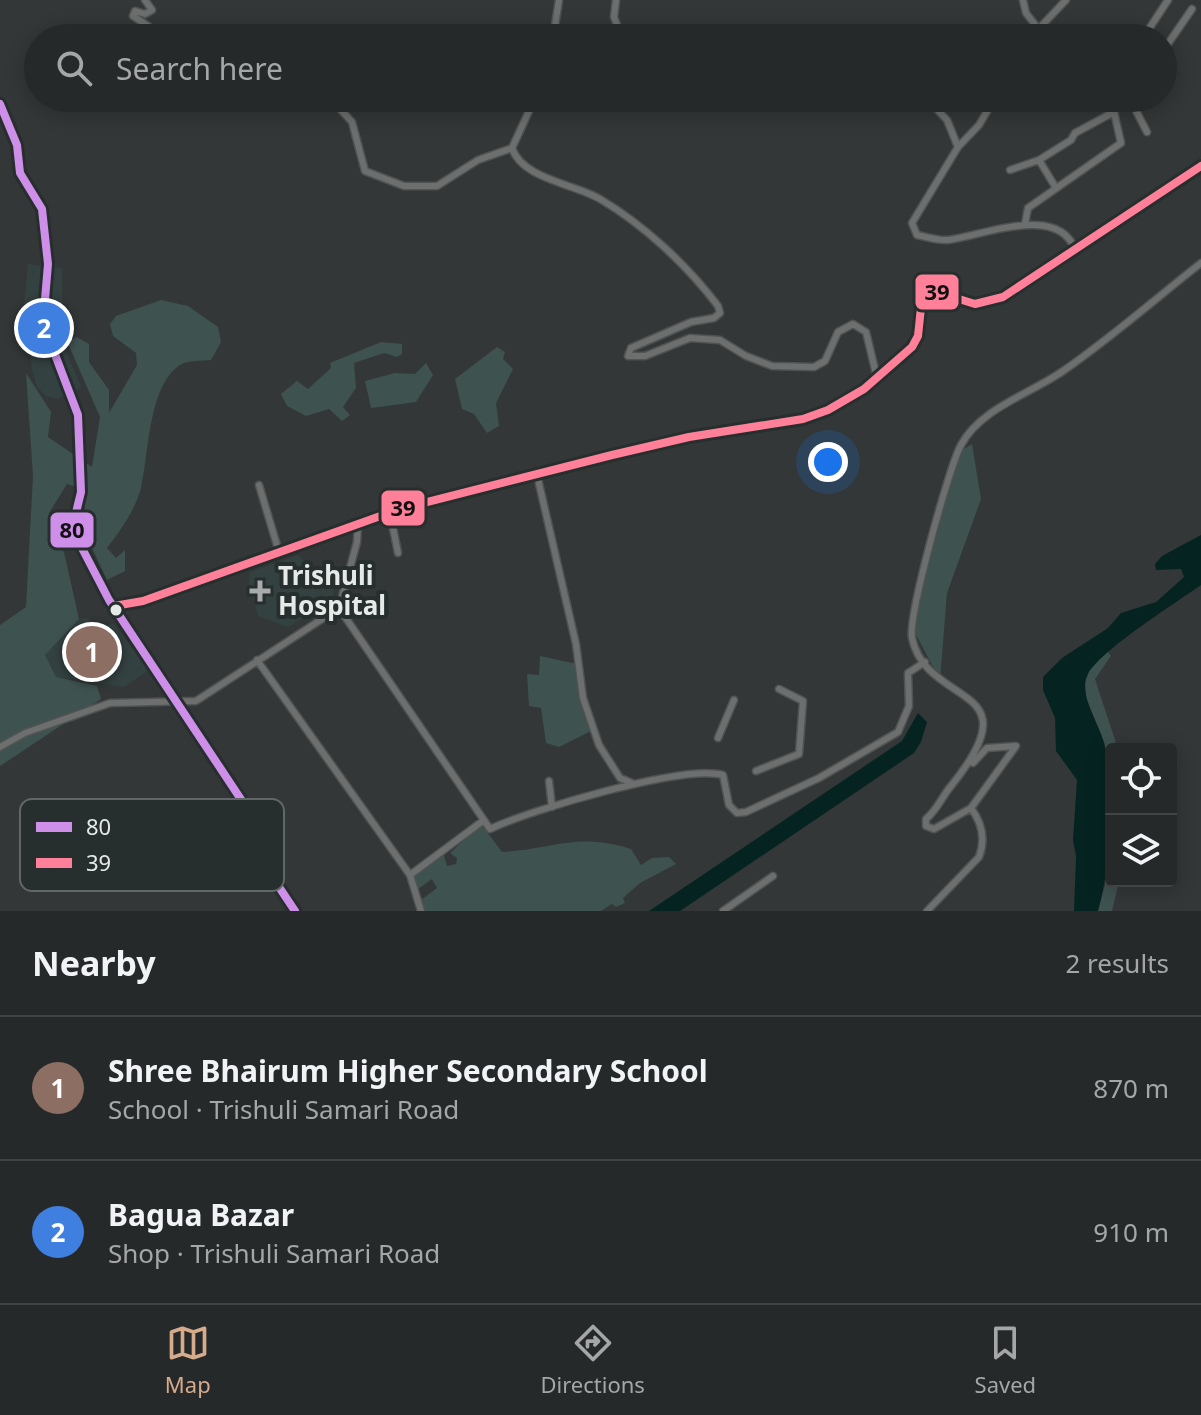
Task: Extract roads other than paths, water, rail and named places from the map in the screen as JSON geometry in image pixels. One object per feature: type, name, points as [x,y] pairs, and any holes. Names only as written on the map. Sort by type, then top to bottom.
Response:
[{"type":"street","points":[[145,0],[152,10],[145,14],[135,11],[133,16],[145,24]]},
{"type":"street","points":[[555,24],[559,0]]},
{"type":"street","points":[[616,0],[614,17],[617,24]]},
{"type":"street","points":[[1023,0],[1026,13],[1035,24]]},
{"type":"street","points":[[1040,24],[1066,0]]},
{"type":"street","points":[[1152,24],[1168,0]]},
{"type":"street","points":[[1177,31],[1192,9]]},
{"type":"street","points":[[0,104],[17,145],[20,173],[42,209],[48,264],[43,323],[78,415],[81,492],[72,529],[114,606],[241,799]]},
{"type":"street","points":[[343,112],[352,122],[365,171],[389,182],[437,186],[478,160],[512,148],[529,112]]},
{"type":"street","points":[[939,112],[947,120],[958,147]]},
{"type":"street","points":[[987,112],[958,147],[912,223],[917,235],[944,241],[1025,224],[1051,227],[1072,242],[1075,250]]},
{"type":"street","points":[[1010,170],[1039,160],[1071,140],[1075,133],[1114,112],[1121,143],[1026,211],[1025,224]]},
{"type":"street","points":[[1137,112],[1147,132]]},
{"type":"street","points":[[512,148],[538,173],[598,198],[645,231],[718,306],[720,313],[714,318],[691,322],[631,348],[628,356],[645,356],[690,338],[720,340],[746,356],[772,366],[814,367],[825,361],[838,332],[853,324],[866,332],[877,378]]},
{"type":"street","points":[[1039,160],[1056,188]]},
{"type":"street","points":[[114,606],[143,601],[390,513],[689,437],[803,419],[846,400],[912,347],[918,336],[922,298],[930,290],[975,304],[1003,297],[1201,166]]},
{"type":"street","points":[[970,765],[982,736],[983,718],[967,695],[940,680],[925,662],[912,636],[915,592],[961,446],[981,420],[1061,373],[1201,263]]},
{"type":"street","points":[[537,475],[576,644],[583,698],[599,745],[620,778],[638,785]]},
{"type":"street","points":[[259,485],[279,552]]},
{"type":"street","points":[[390,513],[398,553]]},
{"type":"street","points":[[0,747],[25,733],[110,703],[196,701],[339,608],[357,542],[358,523]]},
{"type":"street","points":[[339,608],[490,829],[526,812],[702,773],[723,775],[729,805],[737,813],[746,812],[819,778],[898,732],[909,706],[908,673],[925,662]]},
{"type":"street","points":[[257,660],[410,875],[421,911]]},
{"type":"street","points":[[756,771],[799,754],[803,701],[779,689]]},
{"type":"street","points":[[718,738],[734,700]]},
{"type":"street","points":[[1016,746],[971,808],[934,829],[926,826],[926,819],[970,765],[987,748],[1016,746]]},
{"type":"street","points":[[549,781],[552,807]]},
{"type":"street","points":[[927,911],[979,857],[983,846],[980,820],[971,808]]},
{"type":"street","points":[[410,875],[484,820]]},
{"type":"street","points":[[723,911],[773,876]]},
{"type":"street","points":[[282,891],[295,911]]},
{"type":"place","name":"Bagua Bazar","points":[[44,328]]},
{"type":"place","name":"Trishuli Hospital","points":[[260,591]]},
{"type":"place","name":"Shree Bhairum Higher Secondary School","points":[[92,652]]}]
